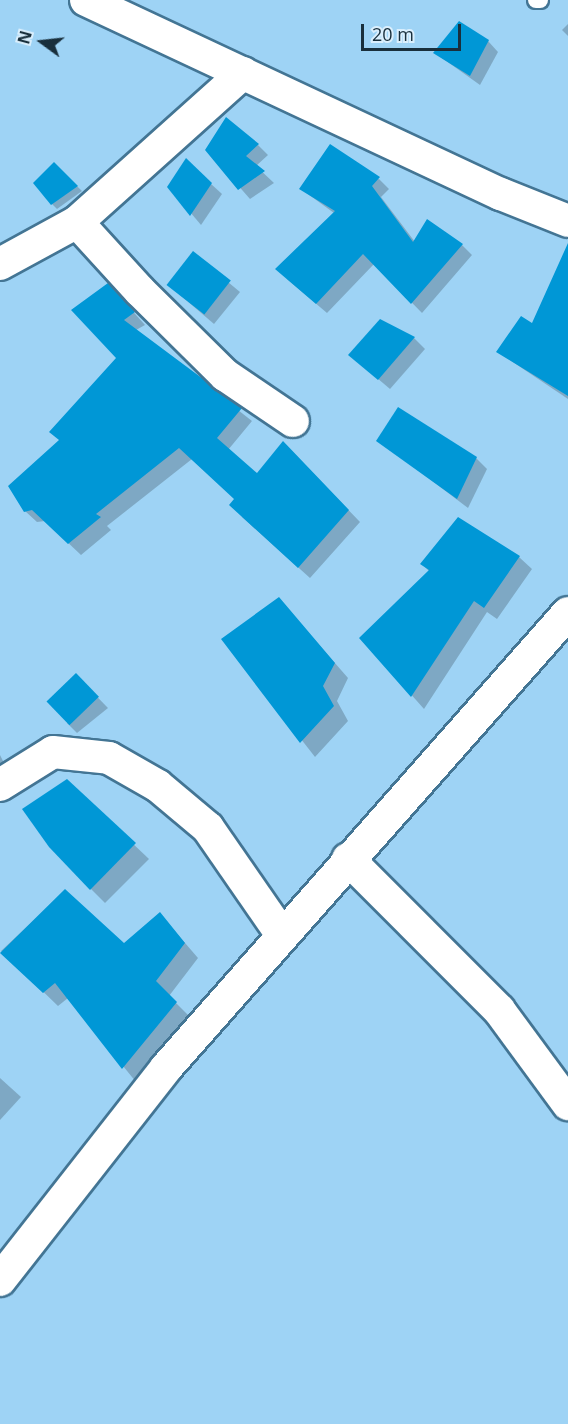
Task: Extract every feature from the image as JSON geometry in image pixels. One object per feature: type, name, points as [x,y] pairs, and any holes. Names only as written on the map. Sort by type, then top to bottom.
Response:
[{"type":"street","points":[[86,0],[501,194],[568,221]]},
{"type":"street","points":[[0,264],[77,222],[243,73]]},
{"type":"street","points":[[77,222],[140,291],[225,375],[293,421]]},
{"type":"street","points":[[0,1280],[166,1068],[348,859],[568,613]]},
{"type":"street","points":[[0,785],[53,752],[109,758],[158,786],[208,828],[282,935]]},
{"type":"street","points":[[348,859],[499,1010],[568,1104]]},
{"type":"building","points":[[459,21],[489,40],[470,76],[433,53]]},
{"type":"building","points":[[226,117],[259,144],[246,156],[265,171],[238,190],[205,150]]},
{"type":"building","points":[[330,144],[380,177],[372,186],[413,242],[427,219],[463,244],[411,304],[363,254],[316,304],[275,269],[335,211],[299,189]]},
{"type":"building","points":[[186,158],[212,183],[190,216],[167,187]]},
{"type":"building","points":[[54,162],[78,186],[51,205],[33,183]]},
{"type":"building","points":[[568,243],[568,396],[496,352],[521,316],[532,323]]},
{"type":"building","points":[[193,251],[231,281],[204,314],[167,285]]},
{"type":"building","points":[[108,283],[135,312],[124,320],[242,408],[217,438],[257,473],[283,441],[349,510],[298,568],[229,505],[234,499],[179,448],[96,514],[101,517],[68,544],[32,510],[24,512],[8,486],[59,440],[49,432],[116,358],[71,310]]},
{"type":"building","points":[[380,319],[415,337],[378,380],[348,355]]},
{"type":"building","points":[[398,407],[477,457],[457,499],[376,441]]},
{"type":"building","points":[[458,517],[520,556],[484,608],[474,601],[411,697],[359,638],[429,570],[420,564]]},
{"type":"building","points":[[279,597],[335,663],[323,686],[334,706],[300,743],[221,639]]},
{"type":"building","points":[[76,673],[99,697],[69,725],[47,701]]},
{"type":"building","points":[[67,779],[136,843],[90,890],[49,847],[22,809]]},
{"type":"building","points":[[65,889],[124,943],[160,912],[185,943],[156,981],[177,1002],[122,1069],[55,983],[43,993],[0,953]]}]
